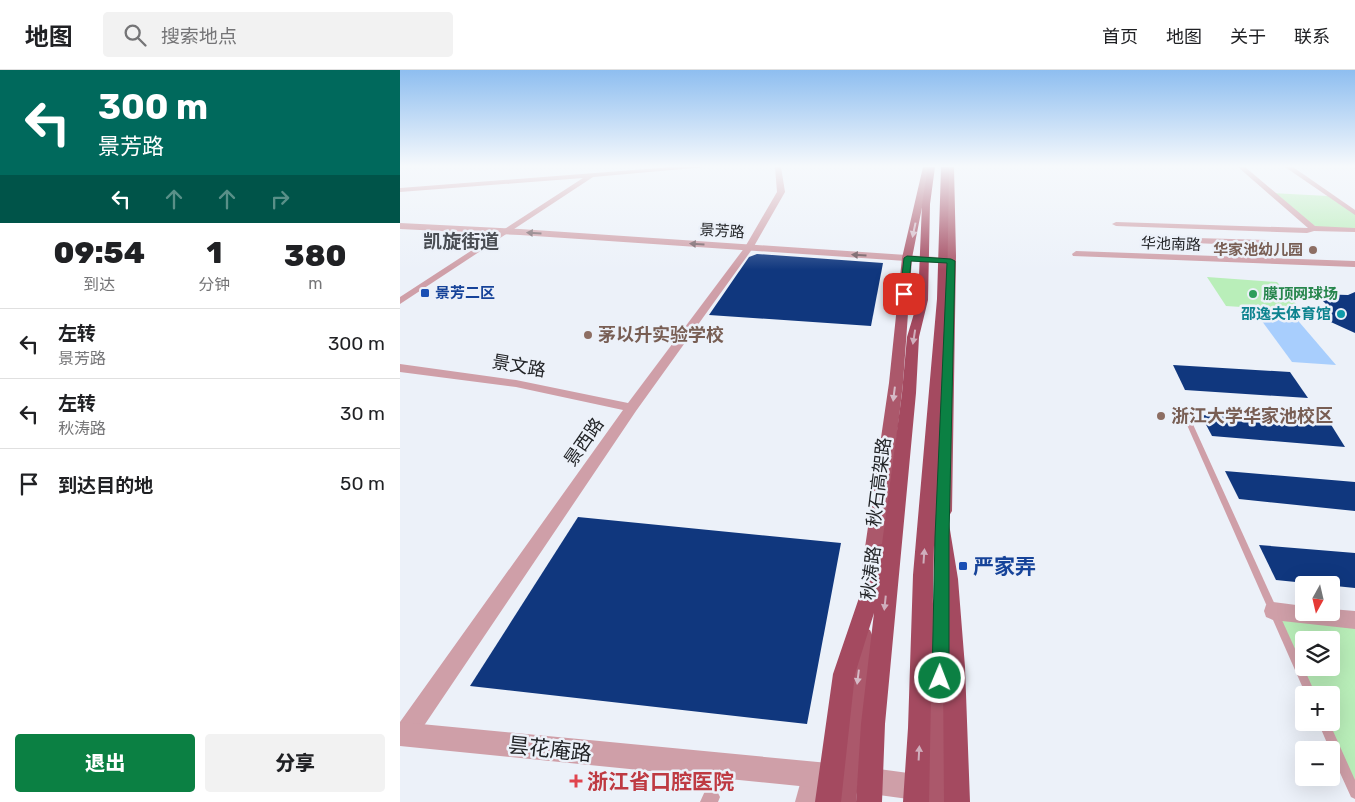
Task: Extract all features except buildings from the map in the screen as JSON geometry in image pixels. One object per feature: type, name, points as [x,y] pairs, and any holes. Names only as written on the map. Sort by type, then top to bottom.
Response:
[{"type":"highway","name":"秋石高架路","points":[[869,802],[873,724],[909,393],[913,338],[923,300],[926,201]]},
{"type":"highway","points":[[916,802],[920,728],[923,575],[942,299],[944,201]]},
{"type":"highway","points":[[931,455],[949,599],[954,667],[944,799]]},
{"type":"highway","points":[[828,802],[844,674],[894,519]]},
{"type":"main road","name":"秋涛路","points":[[844,790],[896,383],[907,258],[919,201]]},
{"type":"main road","points":[[944,799],[942,537],[951,261],[950,201]]},
{"type":"street","points":[[400,301],[552,201]]},
{"type":"street","name":"景西路","points":[[402,734],[631,408],[749,248],[776,201]]},
{"type":"street","points":[[1281,201],[1313,228]]},
{"type":"street","points":[[1338,201],[1355,213]]},
{"type":"street","points":[[1116,224],[1307,231],[1313,228],[1355,230]]},
{"type":"street","name":"景芳路","points":[[400,226],[951,261]]},
{"type":"street","points":[[1185,226],[1210,259]]},
{"type":"street","points":[[1253,229],[1286,262]]},
{"type":"street","points":[[1196,241],[1267,243]]},
{"type":"street","name":"华池南路","points":[[1076,254],[1355,264]]},
{"type":"street","name":"景文路","points":[[400,368],[487,378],[572,393],[631,408]]},
{"type":"street","points":[[1273,611],[1355,620]]},
{"type":"street","name":"昙花庵路","points":[[402,734],[813,774],[844,790],[944,799]]},
{"type":"street","points":[[808,802],[813,774]]},
{"type":"lane","points":[[1183,409],[1307,686]]},
{"type":"lane","points":[[1327,731],[1355,793]]},
{"type":"green space","points":[[1281,201],[1336,201],[1355,213],[1355,230],[1313,228]]},
{"type":"green space","name":"膜顶网球场","points":[[1207,277],[1277,282],[1302,311],[1226,306]]},
{"type":"green space","points":[[1273,611],[1295,613],[1295,621],[1340,621],[1340,618],[1355,620],[1355,793],[1340,760],[1340,741],[1331,741],[1327,731],[1340,731],[1340,686],[1307,686],[1302,676],[1340,676],[1340,631],[1295,631],[1295,660]]},
{"type":"water","points":[[1256,313],[1294,316],[1336,365],[1292,362]]},
{"type":"place","name":"华家池幼儿园","points":[[1313,250]]},
{"type":"place","name":"景芳二区","points":[[425,293]]},
{"type":"place","name":"膜顶网球场","points":[[1253,294]]},
{"type":"place","name":"邵逸夫体育馆","points":[[1341,314]]},
{"type":"place","name":"茅以升实验学校","points":[[588,335]]},
{"type":"place","name":"浙江大学华家池校区","points":[[1161,416]]},
{"type":"place","name":"严家弄","points":[[963,566]]},
{"type":"place","name":"浙江省口腔医院","points":[[576,781]]},
{"type":"district","name":"凯旋街道","points":[[461,241]]},
{"type":"route","points":[[904,294],[907,258],[951,261],[942,537],[940,678]]}]
